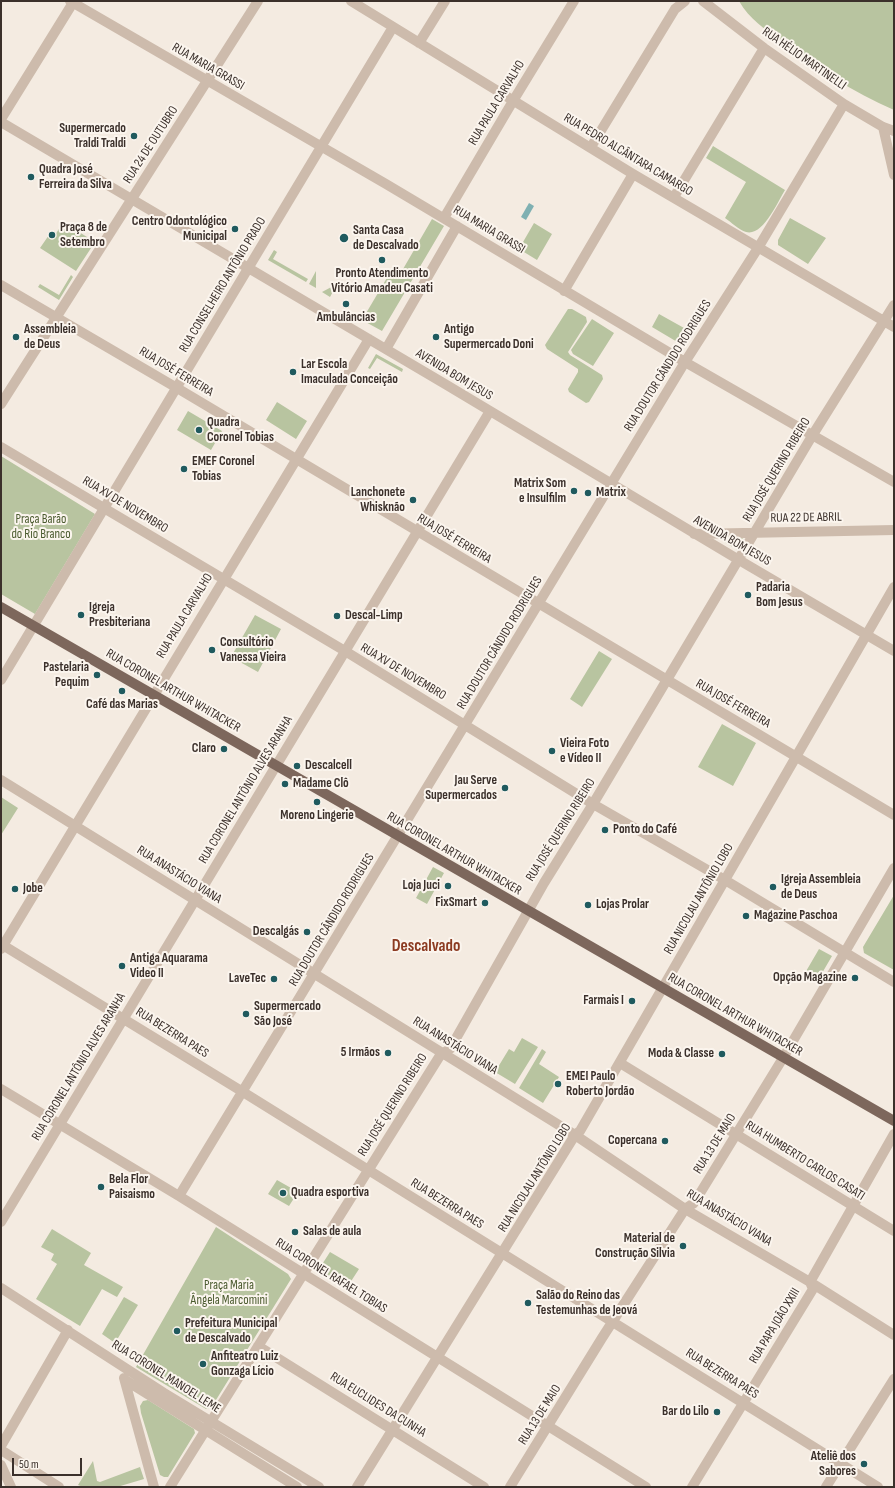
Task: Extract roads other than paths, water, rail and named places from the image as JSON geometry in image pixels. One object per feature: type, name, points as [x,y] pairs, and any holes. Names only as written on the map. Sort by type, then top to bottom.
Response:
[{"type":"main road","name":"RUA CORONEL ARTHUR WHITACKER","points":[[1,608],[894,1121]]},
{"type":"street","name":"RUA 24 DE OUTUBRO","points":[[1,404],[55,317],[258,1]]},
{"type":"street","points":[[419,43],[445,1]]},
{"type":"street","name":"RUA PAULA CARVALHO","points":[[444,218],[574,1]]},
{"type":"street","points":[[591,147],[675,9],[685,1]]},
{"type":"street","name":"RUA HÉLIO MARTINELLI","points":[[703,1],[764,48],[844,104],[883,127],[894,131]]},
{"type":"street","name":"RUA MARIA GRASSI","points":[[72,2],[207,82],[458,226],[564,291],[685,362],[894,482]]},
{"type":"street","points":[[1,120],[72,2]]},
{"type":"street","name":"RUA PEDRO ALCÂNTARA CAMARGO","points":[[355,2],[393,27],[633,174],[894,327]]},
{"type":"street","name":"RUA CONSELHEIRO ANTÔNIO PRADO","points":[[1,680],[393,27]]},
{"type":"street","points":[[674,197],[764,48]]},
{"type":"street","name":"RUA DOUTOR CÂNDIDO RODRIGUES","points":[[179,1196],[685,362],[758,248],[844,104]]},
{"type":"street","name":"AVENIDA BOM JESUS","points":[[1,120],[131,199],[490,411],[611,485],[894,651]]},
{"type":"street","points":[[883,127],[894,175]]},
{"type":"street","points":[[564,291],[633,174]]},
{"type":"street","points":[[386,349],[458,226]]},
{"type":"street","name":"RUA JOSÉ FERREIRA","points":[[1,285],[177,388],[667,681],[796,755],[894,815]]},
{"type":"street","name":"RUA JOSÉ QUERINO RIBEIRO","points":[[170,1487],[441,1054],[450,1049],[527,911],[594,804],[812,436],[894,305]]},
{"type":"street","name":"RUA PAULA CARVALHO","points":[[2,946],[369,339]]},
{"type":"street","name":"RUA CORONEL ANTÔNIO ALVES ARANHA","points":[[1,1222],[416,531],[490,411]]},
{"type":"street","name":"RUA XV DE NOVEMBRO","points":[[1,447],[345,651],[594,804],[725,880],[894,982]]},
{"type":"street","name":"RUA 22 DE ABRIL","points":[[694,534],[894,530]]},
{"type":"street","name":"RUA NICOLAU ANTÔNIO LOBO","points":[[357,1487],[575,1135],[580,1131],[894,587]]},
{"type":"street","name":"RUA ANASTÁCIO VIANA","points":[[1,780],[194,901],[315,973],[441,1054],[575,1135],[685,1209],[810,1282],[894,1335]]},
{"type":"street","name":"RUA 13 DE MAIO","points":[[510,1487],[685,1209],[694,1203],[783,1058],[894,868]]},
{"type":"street","name":"RUA BEZERRA PAES","points":[[2,946],[243,1092],[878,1487]]},
{"type":"street","name":"RUA HUMBERTO CARLOS CASATI","points":[[620,1063],[894,1231]]},
{"type":"street","name":"RUA CORONEL RAFAEL TOBIAS","points":[[1,1089],[179,1196],[303,1275],[646,1487]]},
{"type":"street","name":"RUA PAPA JOÃO XXIII","points":[[692,1487],[813,1289],[810,1282],[894,1134]]},
{"type":"street","name":"RUA CORONEL MANOEL LEME","points":[[1,1288],[119,1364],[149,1389],[206,1430],[297,1487]]},
{"type":"street","points":[[1,1446],[68,1330]]},
{"type":"street","name":"RUA EUCLIDES DA CUNHA","points":[[258,1346],[484,1487]]},
{"type":"street","points":[[119,1364],[154,1487]]},
{"type":"street","points":[[826,1487],[894,1379]]},
{"type":"street","name":"RUA CORONEL MANOEL LEME","points":[[124,1380],[149,1389],[211,1420],[319,1487]]},
{"type":"street","points":[[1,1450],[59,1487]]},
{"type":"street","points":[[1,1465],[11,1487]]},
{"type":"water","points":[[529,203],[534,206],[526,220],[521,217]]},
{"type":"place","name":"Supermercado Traldi Traldi","points":[[134,136]]},
{"type":"place","name":"Quadra José Ferreira da Silva","points":[[31,177]]},
{"type":"place","name":"Centro Odontológico Municipal","points":[[235,229]]},
{"type":"place","name":"Praça 8 de Setembro","points":[[52,235]]},
{"type":"place","name":"Santa Casa de Descalvado","points":[[344,238]]},
{"type":"place","name":"Pronto Atendimento Vitório Amadeu Casati","points":[[382,260]]},
{"type":"place","name":"Ambulâncias","points":[[346,304]]},
{"type":"place","name":"Assembleia de Deus","points":[[16,337]]},
{"type":"place","name":"Antigo Supermercado Doni","points":[[436,337]]},
{"type":"place","name":"Lar Escola Imaculada Conceição","points":[[293,372]]},
{"type":"place","name":"Quadra Coronel Tobias","points":[[199,430]]},
{"type":"place","name":"EMEF Coronel Tobias","points":[[184,469]]},
{"type":"place","name":"Matrix Som e Insulfilm","points":[[574,491]]},
{"type":"place","name":"Matrix","points":[[588,493]]},
{"type":"place","name":"Lanchonete Whisknão","points":[[413,500]]},
{"type":"place","name":"Padaria Bom Jesus","points":[[748,595]]},
{"type":"place","name":"Igreja Presbiteriana","points":[[81,615]]},
{"type":"place","name":"Descal-Limp","points":[[337,616]]},
{"type":"place","name":"Consultório Vanessa Vieira","points":[[212,650]]},
{"type":"place","name":"Pastelaria Pequim","points":[[97,675]]},
{"type":"place","name":"Café das Marias","points":[[122,691]]},
{"type":"place","name":"Claro","points":[[224,749]]},
{"type":"place","name":"Vieira Foto e Vídeo II","points":[[552,751]]},
{"type":"place","name":"Descalcell","points":[[297,766]]},
{"type":"place","name":"Madame Clô","points":[[285,784]]},
{"type":"place","name":"Jau Serve Supermercados","points":[[505,788]]},
{"type":"place","name":"Moreno Lingerie","points":[[317,802]]},
{"type":"place","name":"Ponto do Café","points":[[605,830]]},
{"type":"place","name":"Loja Juci","points":[[448,886]]},
{"type":"place","name":"Igreja Assembleia de Deus","points":[[773,887]]},
{"type":"place","name":"Jobe","points":[[15,889]]},
{"type":"place","name":"FixSmart","points":[[485,903]]},
{"type":"place","name":"Lojas Prolar","points":[[588,905]]},
{"type":"place","name":"Magazine Paschoa","points":[[746,916]]},
{"type":"place","name":"Descalgás","points":[[307,932]]},
{"type":"place","name":"Antiga Aquarama Video II","points":[[122,966]]},
{"type":"place","name":"Opção Magazine","points":[[855,978]]},
{"type":"place","name":"LaveTec","points":[[274,979]]},
{"type":"place","name":"Farmais I","points":[[632,1001]]},
{"type":"place","name":"Supermercado São José","points":[[246,1014]]},
{"type":"place","name":"5 Irmãos","points":[[388,1053]]},
{"type":"place","name":"Moda & Classe","points":[[722,1054]]},
{"type":"place","name":"EMEI Paulo Roberto Jordão","points":[[558,1084]]},
{"type":"place","name":"Copercana","points":[[665,1141]]},
{"type":"place","name":"Bela Flor Paisaismo","points":[[101,1187]]},
{"type":"place","name":"Quadra esportiva","points":[[283,1193]]},
{"type":"place","name":"Salas de aula","points":[[295,1232]]},
{"type":"place","name":"Material de Construção Silvia","points":[[683,1246]]},
{"type":"place","name":"Salão do Reino das Testemunhas de Jeová","points":[[528,1303]]},
{"type":"place","name":"Prefeitura Municipal de Descalvado","points":[[177,1331]]},
{"type":"place","name":"Anfiteatro Luiz Gonzaga Lício","points":[[203,1364]]},
{"type":"place","name":"Bar do Lilo","points":[[717,1412]]},
{"type":"place","name":"Ateliê dos Sabores","points":[[864,1464]]},
{"type":"district","name":"Descalvado","points":[[426,947]]},
{"type":"park label","name":"Praça Barão do Rio Branco","points":[[41,528]]},
{"type":"park label","name":"Praça Maria Ângela Marcomini","points":[[229,1294]]}]
